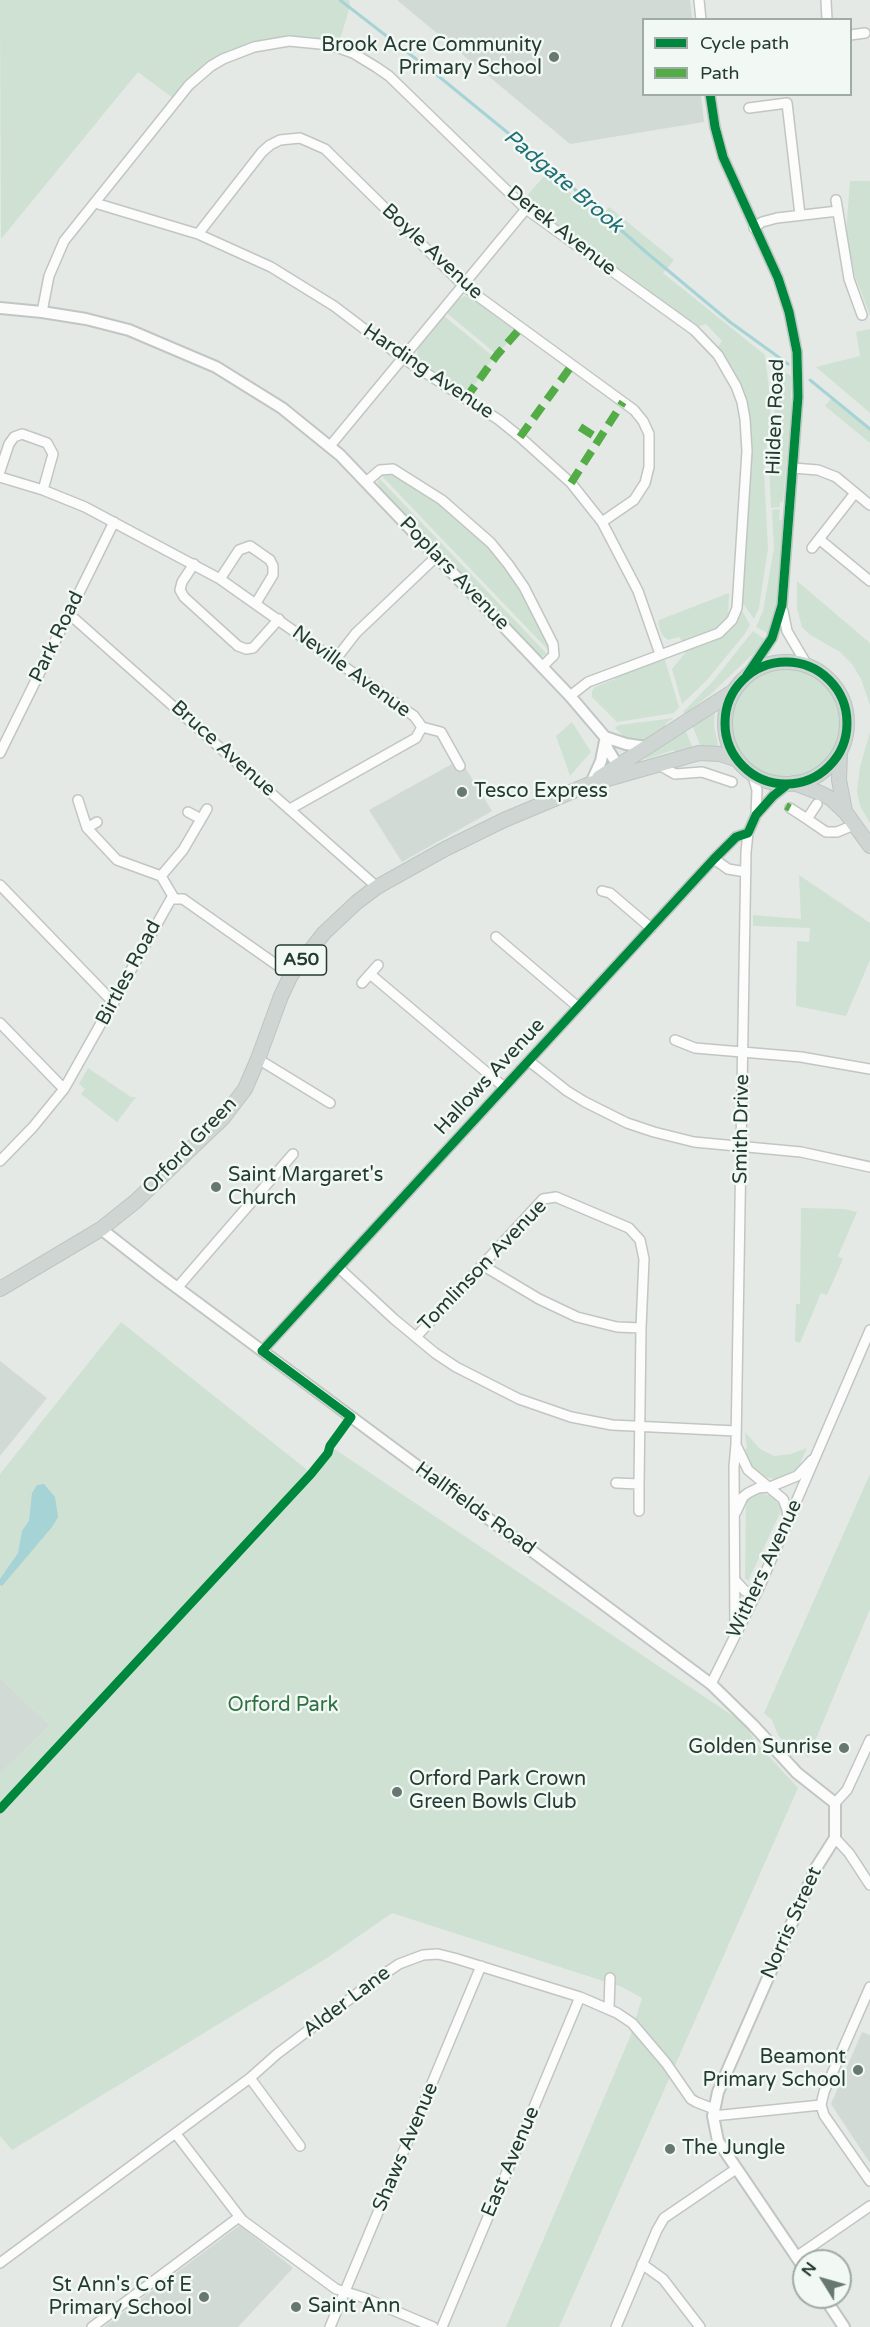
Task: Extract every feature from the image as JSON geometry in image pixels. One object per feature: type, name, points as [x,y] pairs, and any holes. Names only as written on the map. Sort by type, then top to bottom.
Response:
[{"type":"main road","name":"A50","points":[[850,819],[839,780],[841,750],[847,725],[842,700],[828,679],[807,665],[782,662],[764,666],[747,675],[734,691],[728,705],[726,734],[730,748],[738,760],[763,780],[791,784],[820,792],[850,819],[870,846]]},
{"type":"main road","name":"Orford Green","points":[[590,784],[734,691]]},
{"type":"main road","points":[[791,784],[808,780],[821,772],[841,750]]},
{"type":"main road","name":"Orford Green","points":[[0,1289],[101,1229],[136,1201],[223,1118],[245,1089],[291,975],[341,915],[378,887],[466,838],[590,784],[699,753],[711,752],[738,760]]},
{"type":"street","points":[[699,0],[701,18]]},
{"type":"street","points":[[826,0],[827,18]]},
{"type":"street","points":[[852,35],[865,33]]},
{"type":"street","name":"Derek Avenue","points":[[42,312],[48,276],[58,252],[189,85],[211,66],[236,53],[288,41],[339,48],[352,53],[389,76],[526,209],[694,330],[718,355],[736,386],[741,402],[745,419],[747,451],[736,613],[727,627],[719,633],[588,682],[570,696]]},
{"type":"street","name":"Hilden Road","points":[[710,96],[715,128],[723,157],[778,278],[789,312],[797,352],[798,397],[782,605],[772,638],[747,675]]},
{"type":"street","points":[[749,108],[787,103],[800,215]]},
{"type":"street","name":"Boyle Avenue","points":[[198,234],[262,152],[280,140],[300,138],[325,149],[464,286],[634,410],[643,421],[649,434],[649,468],[645,483],[627,506],[602,522]]},
{"type":"street","points":[[836,200],[849,279],[862,315]]},
{"type":"street","name":"Harding Avenue","points":[[95,203],[198,234],[271,267],[334,306],[404,359],[520,436],[571,483],[602,522],[638,591],[660,654]]},
{"type":"street","points":[[330,446],[526,209]]},
{"type":"street","points":[[754,228],[771,219],[838,210]]},
{"type":"street","name":"Poplars Avenue","points":[[0,308],[86,319],[129,330],[175,348],[248,385],[282,408],[330,446],[570,696],[605,739],[618,765]]},
{"type":"street","points":[[0,471],[9,444],[14,437],[22,434],[47,443],[53,454],[43,490]]},
{"type":"street","points":[[793,468],[827,473],[836,477],[870,505]]},
{"type":"street","name":"Poplars Avenue","points":[[366,482],[380,470],[393,469],[442,500],[491,543],[524,587],[553,644],[554,655],[542,667]]},
{"type":"street","name":"Neville Avenue","points":[[0,477],[43,490],[114,522],[220,579],[414,716],[422,727],[441,732],[460,766]]},
{"type":"street","points":[[812,548],[855,493]]},
{"type":"street","name":"Park Road","points":[[0,753],[114,522]]},
{"type":"street","points":[[819,539],[870,581]]},
{"type":"street","points":[[220,579],[238,550],[250,546],[270,560],[273,566],[273,575],[256,603]]},
{"type":"street","points":[[335,660],[356,633],[437,556]]},
{"type":"street","name":"Neville Avenue","points":[[194,564],[182,582],[180,590],[184,597],[238,646],[246,649],[253,648],[279,619]]},
{"type":"street","name":"Hilden Road","points":[[782,605],[787,631],[807,665]]},
{"type":"street","name":"Bruce Avenue","points":[[68,613],[378,887]]},
{"type":"street","name":"Neville Avenue","points":[[290,809],[416,738],[422,727]]},
{"type":"street","points":[[590,784],[598,772],[605,739],[646,747]]},
{"type":"street","points":[[618,765],[626,771],[634,772]]},
{"type":"street","name":"Orford Green","points":[[659,765],[675,774],[690,771],[702,772],[732,782]]},
{"type":"street","name":"Smith Drive","points":[[752,773],[757,790],[756,815]]},
{"type":"street","name":"Smith Drive","points":[[735,1635],[734,1467],[748,833],[756,815],[773,796],[791,784]]},
{"type":"street","points":[[78,800],[87,828],[117,861],[161,876],[174,898],[183,899],[291,975]]},
{"type":"street","points":[[807,819],[817,804]]},
{"type":"street","points":[[789,808],[826,832],[837,832],[850,819]]},
{"type":"street","points":[[161,876],[183,850],[207,809]]},
{"type":"street","points":[[188,812],[201,819]]},
{"type":"street","points":[[87,828],[97,822]]},
{"type":"street","name":"Hallows Avenue","points":[[262,1351],[714,859],[736,837],[748,833]]},
{"type":"street","points":[[714,859],[728,869],[746,872]]},
{"type":"street","points":[[0,885],[114,1003]]},
{"type":"street","points":[[602,891],[610,893],[651,928]]},
{"type":"street","name":"Birtles Road","points":[[0,1161],[33,1127],[64,1089],[114,1003],[167,902],[174,898]]},
{"type":"street","points":[[496,937],[578,1007]]},
{"type":"street","points":[[362,983],[378,965]]},
{"type":"street","points":[[370,974],[504,1087]]},
{"type":"street","points":[[0,1023],[64,1089]]},
{"type":"street","points":[[675,1041],[695,1048],[801,1057],[870,1069]]},
{"type":"street","points":[[258,1059],[330,1103]]},
{"type":"street","points":[[529,1061],[567,1091],[604,1113],[627,1123],[694,1142],[801,1152],[870,1167]]},
{"type":"street","points":[[177,1288],[294,1154]]},
{"type":"street","name":"Tomlinson Avenue","points":[[416,1337],[543,1199],[551,1197],[561,1199],[595,1215],[624,1225],[637,1236],[642,1245],[644,1259],[639,1511]]},
{"type":"street","name":"Hallfields Road","points":[[101,1229],[177,1288],[711,1684],[804,1780],[835,1803]]},
{"type":"street","points":[[482,1265],[539,1299],[577,1317],[617,1327],[641,1328]]},
{"type":"street","points":[[339,1268],[416,1337],[456,1367],[529,1403],[594,1422],[736,1431]]},
{"type":"street","name":"Withers Avenue","points":[[711,1684],[759,1588],[870,1330]]},
{"type":"street","name":"Smith Drive","points":[[736,1445],[748,1470],[779,1494],[785,1504],[787,1523]]},
{"type":"street","name":"Withers Avenue","points":[[736,1514],[740,1503],[748,1493],[796,1476],[817,1453]]},
{"type":"street","points":[[616,1483],[639,1484]]},
{"type":"street","points":[[735,1578],[739,1587],[745,1591],[753,1592],[759,1588]]},
{"type":"street","points":[[869,1747],[847,1790],[835,1803],[835,1838],[849,1853],[870,1885]]},
{"type":"street","name":"Norris Street","points":[[713,2113],[718,2092],[816,1868],[835,1838]]},
{"type":"street","name":"Alder Lane","points":[[0,2263],[104,2184],[123,2174],[384,1974],[407,1960],[430,1954],[481,1966],[609,2008],[632,2023],[666,2062],[691,2099],[713,2113]]},
{"type":"street","name":"Shaws Avenue","points":[[330,2327],[481,1966]]},
{"type":"street","points":[[609,2008],[610,1978]]},
{"type":"street","points":[[870,1987],[824,2092],[821,2105],[824,2115],[870,2181]]},
{"type":"street","name":"East Avenue","points":[[442,2327],[580,1997]]},
{"type":"street","points":[[250,2078],[300,2146]]},
{"type":"street","points":[[792,2251],[717,2141],[713,2113],[821,2105]]},
{"type":"street","points":[[176,2134],[239,2217],[329,2284],[433,2327]]},
{"type":"street","points":[[616,2327],[664,2218],[736,2169]]},
{"type":"street","points":[[808,2249],[870,2206]]},
{"type":"street","points":[[92,2327],[239,2217]]},
{"type":"street","points":[[642,2264],[663,2279],[700,2327]]},
{"type":"street","points":[[832,2309],[844,2327]]},
{"type":"shaded area","name":"Brook Acre Community Primary School","points":[[397,0],[690,0],[692,18],[642,18],[642,96],[701,96],[704,122],[570,144]]},
{"type":"shaded area","points":[[452,764],[457,772],[465,767],[492,811],[402,862],[369,810]]},
{"type":"shaded area","points":[[0,1361],[47,1398],[0,1456]]},
{"type":"shaded area","points":[[0,1678],[50,1725],[0,1774]]},
{"type":"shaded area","name":"Beamont Primary School","points":[[862,2032],[870,2035],[870,2163],[831,2104]]},
{"type":"shaded area","name":"St Ann's C of E Primary School","points":[[240,2225],[293,2268],[238,2327],[104,2327]]},
{"type":"green space","points":[[0,0],[349,0],[350,6],[339,43],[288,36],[247,44],[227,51],[206,63],[173,98],[138,72],[1,239]]},
{"type":"green space","points":[[547,173],[600,218],[609,207],[674,260],[663,273],[765,355],[771,406],[764,472],[768,548],[759,608],[754,619],[741,604],[751,446],[750,424],[735,377],[717,348],[722,341],[706,324],[696,327],[523,200]]},
{"type":"green space","points":[[850,181],[870,181],[870,315],[855,276],[846,232]]},
{"type":"green space","points":[[465,296],[472,298],[518,330],[515,336],[496,354],[447,313],[459,299]]},
{"type":"green space","points":[[444,316],[494,357],[471,390],[465,393],[421,366],[417,359],[418,348]]},
{"type":"green space","points":[[870,329],[870,413],[816,367],[860,356],[856,332]]},
{"type":"green space","points":[[771,362],[791,376],[791,411],[783,502],[780,502],[780,507],[771,508],[769,467],[775,406]]},
{"type":"green space","points":[[832,398],[870,429],[870,443],[825,406]]},
{"type":"green space","points":[[383,473],[395,475],[430,497],[486,543],[525,599],[549,646],[549,651],[381,475]]},
{"type":"green space","points":[[379,478],[547,654],[542,656],[537,653],[380,488]]},
{"type":"green space","points":[[780,509],[779,520],[783,520],[776,605],[769,634],[756,627],[763,611],[774,548],[772,510]]},
{"type":"green space","points":[[797,581],[870,643],[870,705],[861,679],[852,664],[840,652],[809,634],[802,627],[797,608]]},
{"type":"green space","points":[[729,593],[728,619],[719,627],[682,641],[679,637],[668,640],[662,635],[659,620]]},
{"type":"green space","points":[[743,612],[750,625],[744,635],[706,681],[682,704],[672,669],[686,652],[685,649],[713,638],[739,613]]},
{"type":"green space","points":[[753,631],[765,639],[756,651],[712,693],[685,714],[683,712],[714,680]]},
{"type":"green space","points":[[664,657],[679,707],[674,713],[617,722],[592,697],[595,687]]},
{"type":"green space","points":[[787,668],[808,672],[826,684],[838,702],[842,723],[838,744],[826,762],[808,774],[787,778],[766,774],[748,762],[736,744],[732,723],[736,702],[748,684],[766,672]]},
{"type":"green space","points":[[715,710],[714,726],[718,745],[717,747],[701,747],[692,725]]},
{"type":"green space","points":[[674,718],[666,723],[665,728],[650,738],[640,741],[627,739],[615,728],[619,725]]},
{"type":"green space","points":[[572,722],[591,752],[570,776],[556,736]]},
{"type":"green space","points":[[685,729],[693,749],[679,753],[673,750],[646,759],[644,755]]},
{"type":"green space","points":[[870,732],[870,823],[860,806],[857,791],[860,767]]},
{"type":"green space","points":[[799,875],[870,923],[870,960],[846,1016],[796,1006],[797,941],[809,942],[810,928],[753,926],[753,915],[801,919]]},
{"type":"green space","points":[[88,1068],[131,1097],[136,1097],[117,1122],[81,1094],[85,1089],[79,1084]]},
{"type":"green space","points":[[801,1208],[844,1209],[857,1212],[838,1256],[843,1259],[827,1295],[821,1293],[800,1343],[795,1341],[796,1304],[800,1304]]},
{"type":"green space","name":"Orford Park","points":[[121,1322],[311,1473],[330,1446],[745,1724],[754,1740],[798,1788],[559,2327],[506,2327],[630,2037],[642,1998],[622,1987],[392,1913],[327,1958],[12,2150],[0,2136],[0,1774],[50,1725],[0,1678],[0,1474]]},
{"type":"green space","points":[[745,1432],[760,1449],[774,1456],[791,1454],[807,1448],[798,1468],[779,1479],[762,1476],[747,1458]]},
{"type":"green space","points":[[870,1474],[870,1609],[808,1758],[796,1744],[789,1748],[778,1735],[772,1720],[764,1713]]},
{"type":"green space","points":[[757,1493],[773,1496],[782,1509],[748,1581],[745,1578],[746,1499]]},
{"type":"water","points":[[44,1484],[55,1497],[58,1517],[2,1586],[0,1579],[18,1553],[22,1531],[29,1521],[32,1493],[37,1485]]},
{"type":"waterway","name":"Padgate Brook","points":[[340,0],[546,164],[730,322],[788,364]]},
{"type":"waterway","name":"Padgate Brook","points":[[810,380],[870,429]]},
{"type":"marked path","points":[[466,398],[497,355],[518,331]]},
{"type":"marked path","points":[[520,437],[572,365]]},
{"type":"marked path","points":[[571,483],[623,402]]},
{"type":"marked path","points":[[580,427],[599,439]]},
{"type":"marked path","points":[[786,806],[790,808]]},
{"type":"cycle path","points":[[710,96],[723,157],[778,278],[789,312],[797,352],[798,397],[782,605],[772,638],[747,675]]},
{"type":"cycle path","points":[[786,662],[809,667],[820,672],[829,680],[837,689],[842,700],[847,723],[842,746],[837,757],[829,766],[820,774],[809,779],[786,784],[763,779],[752,774],[743,766],[735,757],[730,746],[725,723],[730,700],[735,689],[743,680],[752,672],[763,667],[786,662]]},
{"type":"cycle path","points":[[0,1809],[311,1474],[328,1453],[330,1446],[351,1417],[262,1351],[714,859],[736,837],[748,833],[756,815],[773,796],[788,784]]},
{"type":"place","name":"Brook Acre Community Primary School","points":[[554,57]]},
{"type":"place","name":"Tesco Express","points":[[462,792]]},
{"type":"place","name":"Saint Margaret's Church","points":[[216,1187]]},
{"type":"place","name":"Golden Sunrise","points":[[844,1748]]},
{"type":"place","name":"Orford Park Crown Green Bowls Club","points":[[397,1792]]},
{"type":"place","name":"Beamont Primary School","points":[[858,2070]]},
{"type":"place","name":"The Jungle","points":[[670,2149]]},
{"type":"place","name":"St Ann's C of E Primary School","points":[[204,2297]]},
{"type":"place","name":"Saint Ann","points":[[296,2307]]}]
